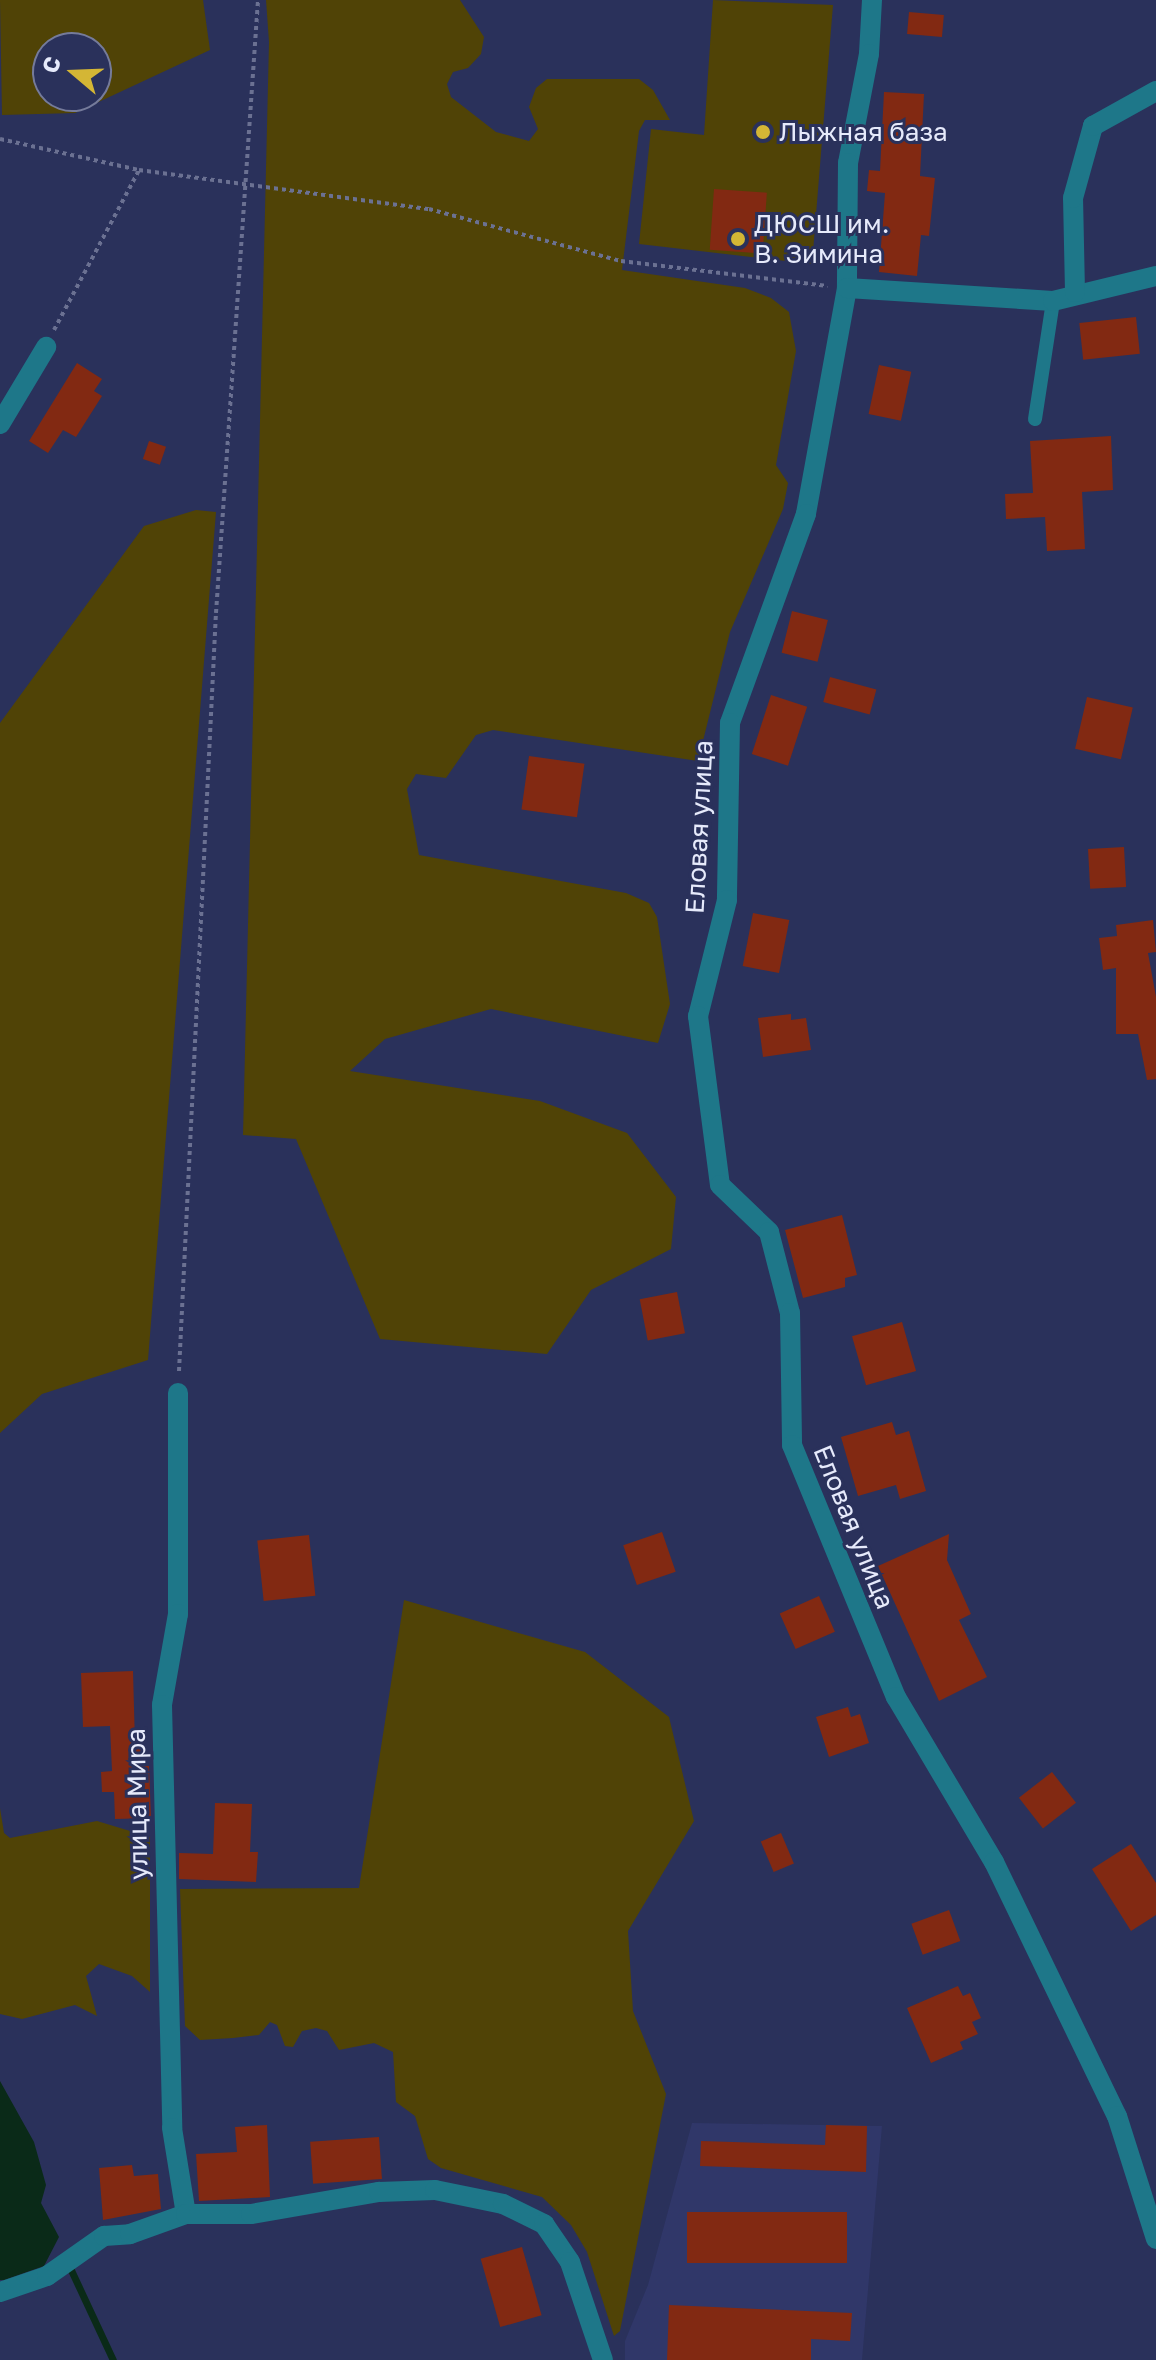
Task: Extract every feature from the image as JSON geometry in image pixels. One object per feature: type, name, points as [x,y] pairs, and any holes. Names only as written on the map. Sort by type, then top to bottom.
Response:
[{"type":"street","name":"Еловая улица","points":[[872,0],[869,54],[848,163],[847,288],[806,514],[730,723],[727,900],[698,1016],[720,1185],[769,1232],[790,1313],[792,1445],[896,1697],[994,1862],[1117,2116],[1156,2239]]},
{"type":"street","points":[[1075,292],[1073,198],[1093,126],[1156,91]]},
{"type":"street","points":[[847,288],[1053,301],[1075,292],[1156,276]]},
{"type":"street","points":[[0,424],[46,347]]},
{"type":"street","name":"улица Мира","points":[[178,1393],[178,1614],[162,1705],[172,2128],[186,2214]]},
{"type":"street","points":[[0,2292],[47,2276],[104,2236],[130,2234],[186,2214],[251,2214],[404,2189],[435,2190],[526,2212],[557,2237],[570,2262],[603,2360]]},
{"type":"lane","points":[[1035,419],[1053,301]]},
{"type":"path","points":[[178,1393],[216,613],[258,0]]},
{"type":"path","points":[[0,139],[139,170],[429,209],[643,264],[847,288]]},
{"type":"path","points":[[46,347],[139,170]]},
{"type":"shaded area","points":[[0,0],[203,0],[210,50],[112,96],[112,32],[32,32],[32,112],[75,113],[2,115]]},
{"type":"shaded area","points":[[266,0],[460,0],[484,37],[481,54],[468,68],[453,72],[447,84],[451,97],[496,132],[529,141],[538,129],[529,107],[536,88],[547,79],[639,79],[653,90],[670,120],[645,120],[639,131],[622,270],[745,288],[771,298],[789,312],[796,351],[776,465],[788,483],[783,509],[730,632],[698,761],[493,730],[476,735],[446,778],[416,774],[407,789],[419,855],[626,893],[649,903],[657,917],[670,1004],[658,1043],[491,1009],[385,1039],[350,1071],[540,1101],[627,1133],[676,1197],[671,1249],[591,1290],[547,1354],[380,1339],[296,1139],[243,1135],[269,42]]},
{"type":"shaded area","name":"Лыжная база","points":[[713,0],[833,5],[812,264],[639,244],[651,129],[704,135]]},
{"type":"shaded area","points":[[196,510],[216,512],[148,1360],[42,1394],[0,1433],[0,723],[144,526]]},
{"type":"shaded area","points":[[404,1600],[585,1652],[669,1717],[694,1821],[628,1931],[633,2011],[666,2094],[620,2331],[614,2336],[587,2252],[571,2225],[542,2197],[441,2168],[428,2159],[415,2116],[396,2102],[393,2052],[374,2043],[339,2050],[327,2031],[316,2028],[302,2031],[293,2047],[285,2046],[277,2025],[270,2022],[259,2035],[200,2040],[185,2026],[180,1889],[359,1888]]},
{"type":"shaded area","points":[[0,1808],[4,1833],[10,1838],[97,1821],[150,1837],[150,1992],[132,1976],[99,1964],[86,1976],[97,2016],[75,2005],[22,2019],[0,2014]]},
{"type":"shaded area","points":[[0,2081],[34,2142],[46,2185],[41,2203],[59,2237],[44,2266],[4,2280],[0,2280]]},
{"type":"shaded area","points":[[692,2123],[882,2126],[862,2360],[625,2360],[625,2341],[648,2285]]},
{"type":"building","points":[[909,12],[944,15],[942,37],[907,34]]},
{"type":"building","points":[[884,92],[924,94],[920,176],[935,178],[929,236],[921,235],[917,276],[879,272],[885,193],[867,191],[869,170],[880,171]]},
{"type":"building","name":"Лыжная база","points":[[714,189],[767,193],[763,254],[710,250]]},
{"type":"building","points":[[1136,317],[1140,354],[1083,360],[1079,323]]},
{"type":"building","points":[[77,363],[102,379],[94,391],[102,396],[76,437],[63,430],[48,453],[29,441]]},
{"type":"building","points":[[879,365],[911,372],[901,421],[869,414]]},
{"type":"building","points":[[1111,436],[1113,490],[1082,492],[1085,549],[1047,551],[1045,517],[1006,519],[1005,494],[1033,493],[1030,441]]},
{"type":"building","points":[[149,441],[166,447],[160,465],[143,459]]},
{"type":"building","points":[[792,611],[828,620],[817,662],[782,653]]},
{"type":"building","points":[[830,677],[876,689],[870,715],[823,702]]},
{"type":"building","points":[[771,695],[807,707],[788,766],[752,754]]},
{"type":"building","points":[[1087,697],[1133,708],[1121,759],[1075,749]]},
{"type":"building","points":[[529,756],[584,764],[577,817],[521,809]]},
{"type":"building","points":[[1124,847],[1126,887],[1090,889],[1088,849]]},
{"type":"building","points":[[753,913],[789,920],[779,973],[743,966]]},
{"type":"building","points":[[1153,920],[1156,952],[1148,953],[1156,997],[1156,1079],[1147,1080],[1138,1034],[1116,1034],[1116,968],[1103,970],[1099,938],[1117,936],[1116,925]]},
{"type":"building","points":[[791,1014],[791,1020],[806,1018],[811,1050],[763,1057],[758,1018]]},
{"type":"building","points":[[842,1215],[857,1275],[845,1278],[845,1287],[803,1298],[785,1230]]},
{"type":"building","points":[[677,1292],[685,1333],[648,1340],[640,1299]]},
{"type":"building","points":[[902,1322],[916,1371],[866,1385],[852,1336]]},
{"type":"building","points":[[892,1422],[896,1435],[909,1431],[926,1491],[900,1499],[896,1485],[858,1496],[841,1437]]},
{"type":"building","points":[[662,1532],[676,1572],[637,1585],[623,1545]]},
{"type":"building","points":[[949,1534],[947,1560],[971,1614],[959,1620],[987,1677],[939,1701],[878,1566]]},
{"type":"building","points":[[309,1535],[315,1596],[264,1601],[257,1540]]},
{"type":"building","points":[[819,1596],[835,1632],[796,1649],[780,1613]]},
{"type":"building","points":[[133,1671],[135,1744],[141,1744],[142,1766],[149,1766],[151,1818],[115,1819],[114,1792],[102,1792],[101,1772],[112,1771],[110,1726],[83,1727],[81,1673]]},
{"type":"building","points":[[848,1707],[851,1717],[860,1714],[869,1743],[829,1757],[816,1717]]},
{"type":"building","points":[[1052,1772],[1076,1803],[1043,1829],[1019,1798]]},
{"type":"building","points":[[215,1803],[252,1804],[250,1852],[258,1852],[256,1882],[179,1879],[179,1853],[213,1854]]},
{"type":"building","points":[[781,1833],[794,1863],[774,1872],[761,1842]]},
{"type":"building","points":[[1131,1844],[1156,1883],[1156,1915],[1131,1931],[1092,1869]]},
{"type":"building","points":[[949,1910],[960,1941],[923,1955],[911,1924]]},
{"type":"building","points":[[958,1986],[963,1996],[970,1993],[981,2018],[972,2022],[978,2034],[960,2042],[963,2049],[931,2063],[907,2008]]},
{"type":"building","points":[[267,2125],[270,2197],[199,2201],[196,2154],[237,2152],[235,2127]]},
{"type":"building","points":[[826,2125],[867,2126],[866,2172],[700,2166],[701,2141],[825,2145]]},
{"type":"building","points":[[379,2137],[382,2179],[313,2184],[310,2142]]},
{"type":"building","points":[[132,2165],[134,2176],[158,2174],[161,2209],[103,2220],[99,2168]]},
{"type":"building","points":[[687,2212],[847,2212],[847,2263],[687,2263]]},
{"type":"building","points":[[522,2247],[542,2315],[500,2327],[481,2259]]},
{"type":"building","points":[[669,2305],[852,2313],[850,2341],[811,2339],[811,2360],[667,2360]]},
{"type":"waterway","points":[[71,2270],[113,2360]]},
{"type":"place","name":"Лыжная база","points":[[763,132]]},
{"type":"place","name":"ДЮСШ им. В. Зимина","points":[[738,239]]}]
